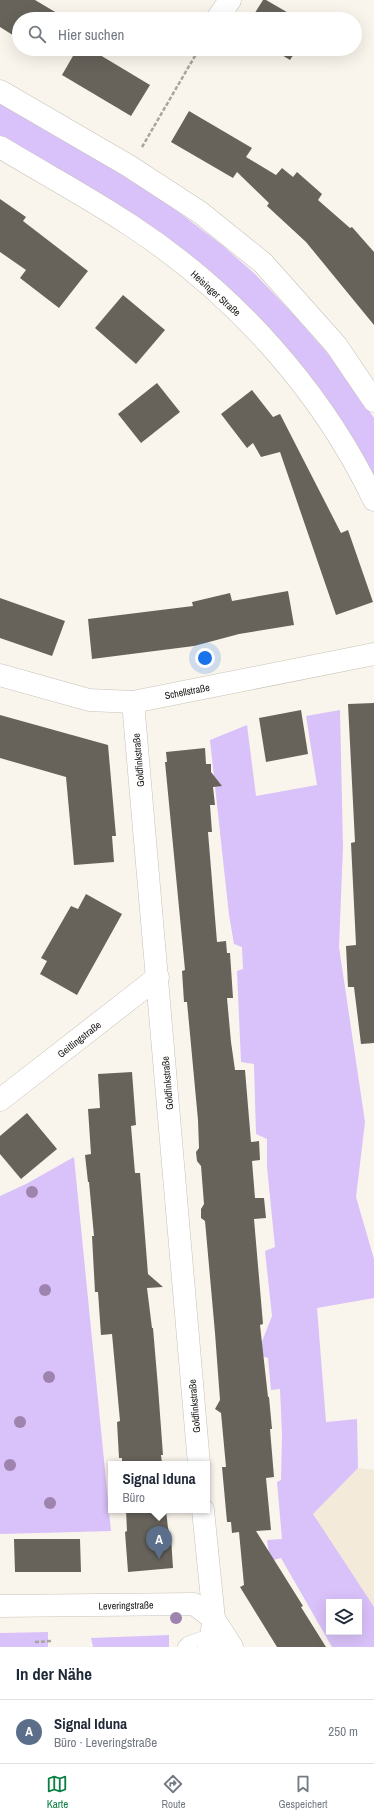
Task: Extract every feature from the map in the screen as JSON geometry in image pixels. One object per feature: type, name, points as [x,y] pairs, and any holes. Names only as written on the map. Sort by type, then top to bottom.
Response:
[{"type":"street","points":[[222,12],[230,0]]},
{"type":"street","points":[[0,91],[128,166],[201,214],[263,263],[336,345],[374,401]]},
{"type":"street","name":"Heisinger Straße","points":[[0,147],[130,225],[176,258],[212,288],[247,322],[306,388],[360,471],[374,500]]},
{"type":"street","name":"Schellstraße","points":[[0,675],[89,700],[133,702],[374,654]]},
{"type":"street","name":"Goldfinkstraße","points":[[133,702],[199,1461]]},
{"type":"street","name":"Geitlingstraße","points":[[0,1100],[158,977]]},
{"type":"street","points":[[203,1513],[211,1634]]},
{"type":"street","name":"Leveringstraße","points":[[0,1606],[194,1604],[211,1634],[232,1647]]},
{"type":"lane","points":[[184,1647],[188,1643],[211,1634]]},
{"type":"path","points":[[153,130],[195,56]]},
{"type":"path","points":[[35,1642],[52,1641]]},
{"type":"shaded area","points":[[0,101],[164,201],[222,245],[255,274],[295,316],[336,363],[374,418],[374,482],[238,298],[185,251],[103,195],[0,136]]},
{"type":"shaded area","points":[[340,710],[343,847],[339,947],[365,1122],[356,1197],[374,1259],[374,1298],[317,1308],[326,1422],[357,1419],[358,1468],[313,1514],[374,1607],[374,1647],[332,1647],[281,1558],[270,1561],[267,1540],[282,1539],[277,1482],[281,1480],[282,1435],[280,1389],[271,1390],[268,1358],[261,1356],[261,1344],[272,1316],[265,1251],[275,1247],[267,1167],[267,1139],[256,1134],[254,1064],[241,1062],[237,971],[243,969],[242,947],[234,944],[229,915],[210,740],[247,725],[256,796],[317,785],[306,716]]},
{"type":"shaded area","points":[[74,1157],[108,1513],[109,1513],[111,1531],[0,1534],[0,1196],[26,1184]]},
{"type":"shaded area","points":[[358,1468],[374,1470],[374,1611],[313,1514]]},
{"type":"shaded area","points":[[48,1632],[48,1647],[0,1647],[0,1633]]},
{"type":"shaded area","points":[[169,1635],[169,1647],[93,1647],[91,1638]]},
{"type":"building","points":[[0,0],[35,0],[55,12],[12,12],[12,35],[0,27]]},
{"type":"building","points":[[263,0],[266,0],[287,12],[255,12]]},
{"type":"building","points":[[73,56],[102,56],[150,85],[131,116],[62,75]]},
{"type":"building","points":[[283,56],[293,56],[290,60]]},
{"type":"building","points":[[189,111],[252,148],[246,157],[276,175],[282,168],[293,177],[297,172],[322,194],[318,200],[350,228],[352,227],[374,252],[374,325],[306,242],[267,206],[269,203],[237,172],[233,178],[171,142]]},
{"type":"building","points":[[0,199],[26,217],[23,221],[88,271],[59,308],[20,278],[26,270],[0,252]]},
{"type":"building","points":[[123,295],[165,330],[136,364],[95,328]]},
{"type":"building","points":[[157,383],[180,412],[141,443],[118,414]]},
{"type":"building","points":[[252,390],[273,417],[280,414],[341,533],[348,530],[373,602],[336,615],[280,452],[261,457],[253,443],[247,448],[221,414]]},
{"type":"building","points":[[288,591],[294,625],[239,634],[194,646],[92,659],[88,619],[193,606],[192,602],[230,593],[232,601]]},
{"type":"building","points":[[0,598],[65,621],[52,656],[0,638]]},
{"type":"building","points":[[374,703],[374,1043],[361,1044],[354,987],[348,987],[346,946],[356,945],[351,843],[355,842],[348,704]]},
{"type":"building","points":[[301,710],[308,754],[266,762],[259,718]]},
{"type":"building","points":[[0,715],[108,745],[116,836],[112,836],[114,862],[74,865],[66,777],[0,758]]},
{"type":"building","points":[[205,748],[206,764],[211,764],[211,772],[222,786],[213,787],[215,805],[210,805],[212,832],[208,832],[217,942],[226,941],[227,953],[230,953],[233,998],[227,998],[231,1042],[235,1070],[245,1070],[251,1142],[259,1141],[260,1160],[252,1161],[255,1198],[264,1198],[266,1218],[254,1219],[263,1324],[260,1325],[272,1429],[270,1429],[274,1477],[266,1478],[271,1530],[256,1531],[303,1606],[301,1607],[326,1647],[277,1647],[240,1587],[244,1585],[239,1532],[232,1533],[231,1522],[227,1522],[222,1467],[226,1467],[221,1413],[215,1409],[220,1400],[215,1333],[205,1221],[201,1218],[201,1209],[204,1204],[201,1166],[197,1161],[196,1152],[199,1148],[198,1120],[187,1002],[184,1002],[182,971],[185,970],[165,762],[167,762],[166,752]]},
{"type":"building","points":[[86,894],[122,914],[77,995],[40,974],[47,961],[41,958],[71,906],[78,909]]},
{"type":"building","points":[[132,1072],[136,1125],[131,1126],[135,1173],[140,1173],[148,1274],[163,1287],[147,1288],[153,1328],[163,1455],[161,1455],[162,1461],[122,1461],[122,1458],[119,1458],[117,1422],[120,1421],[112,1334],[101,1335],[98,1292],[95,1292],[92,1236],[94,1236],[85,1155],[91,1154],[88,1109],[100,1108],[98,1074]]},
{"type":"building","points":[[27,1113],[57,1149],[21,1179],[0,1154],[0,1136]]},
{"type":"building","points":[[126,1513],[166,1513],[168,1528],[171,1537],[173,1568],[128,1572],[125,1532],[127,1531]]},
{"type":"building","points":[[14,1539],[80,1539],[81,1572],[15,1572]]},
{"type":"place","name":"Signal Iduna","points":[[159,1559]]}]
